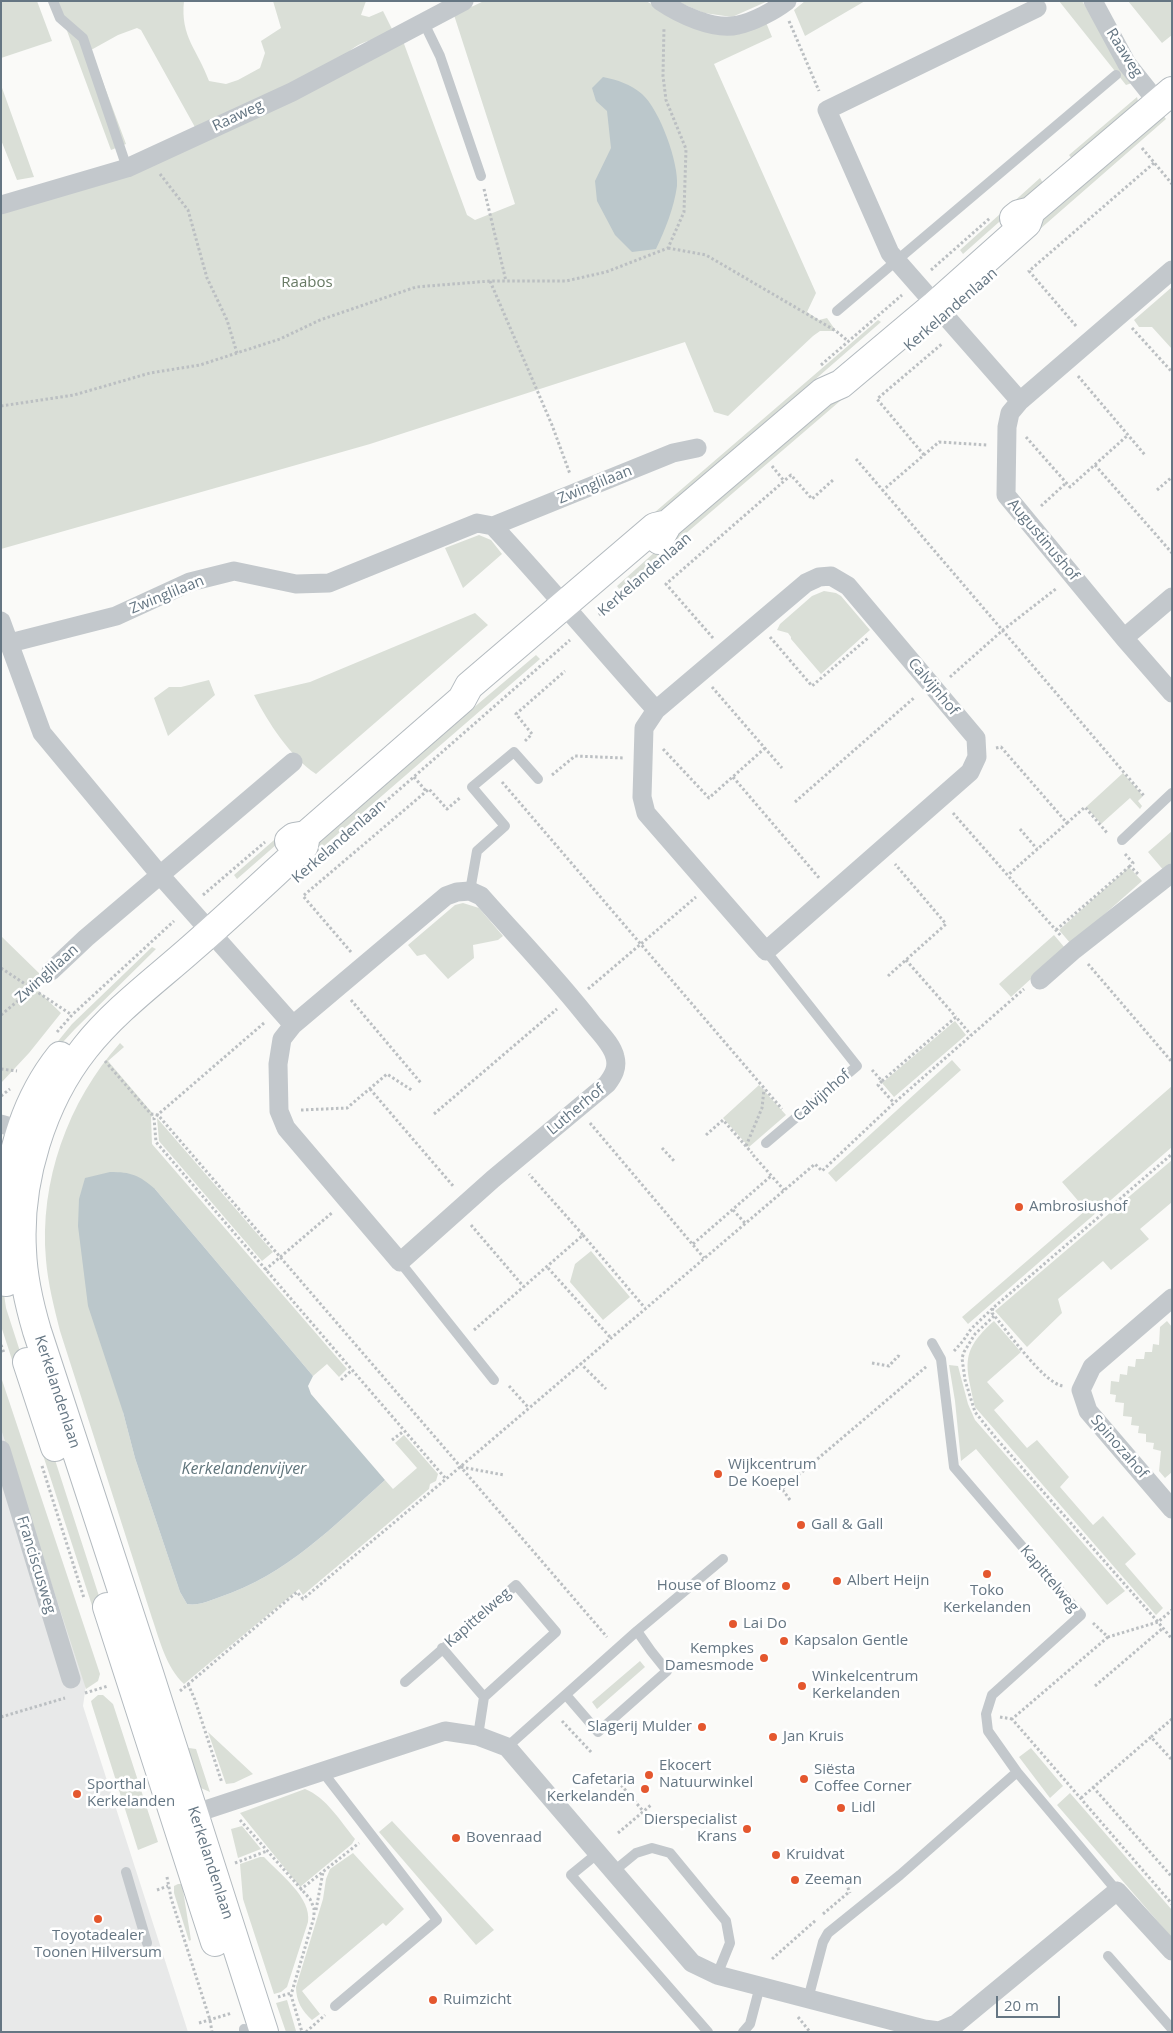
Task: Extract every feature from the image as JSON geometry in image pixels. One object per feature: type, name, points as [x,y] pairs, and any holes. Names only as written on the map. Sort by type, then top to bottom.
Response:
[{"type":"street","name":"Raaweg","points":[[1,205],[127,168],[146,160],[292,92],[464,1]]},
{"type":"street","name":"Raaweg","points":[[1093,1],[1128,64],[1165,97]]},
{"type":"street","points":[[662,3],[694,19],[712,24],[737,26],[784,3]]},
{"type":"street","points":[[828,110],[1037,8]]},
{"type":"street","name":"Kerkelandenlaan","points":[[1,1214],[20,1129],[40,1084],[77,1034],[204,923],[294,838],[306,835],[462,700],[469,686],[571,615],[655,527],[668,524],[822,392],[832,372],[930,299],[1019,214],[1032,211],[1165,97]]},
{"type":"street","name":"Kerkelandenlaan","points":[[828,110],[890,253],[930,299]]},
{"type":"street","name":"Augustinushof","points":[[1172,270],[1020,401],[1010,414],[1005,446],[1006,495],[1172,693]]},
{"type":"street","points":[[930,299],[1020,401]]},
{"type":"street","name":"Zwinglilaan","points":[[10,643],[116,616],[190,582],[234,571],[296,584],[330,583],[477,523],[493,526],[673,453],[697,448]]},
{"type":"street","points":[[493,526],[551,589],[571,615],[656,710]]},
{"type":"street","name":"Calvijnhof","points":[[766,951],[646,813],[642,797],[644,728],[656,710],[806,583],[819,577],[831,576],[848,586],[976,738],[978,748]]},
{"type":"street","points":[[1124,638],[1172,597]]},
{"type":"street","points":[[1,621],[42,733],[160,875],[293,1025]]},
{"type":"street","points":[[766,951],[970,772],[977,757],[978,748]]},
{"type":"street","name":"Zwinglilaan","points":[[51,971],[86,938],[293,762]]},
{"type":"street","points":[[1040,980],[1074,950],[1172,873]]},
{"type":"street","points":[[400,1262],[286,1128],[279,1111],[278,1064],[282,1039],[293,1025],[446,896],[457,892],[470,891]]},
{"type":"street","name":"Lutherhof","points":[[400,1262],[607,1084],[613,1076],[616,1065],[614,1054],[608,1042],[573,999],[481,896],[470,891]]},
{"type":"street","name":"Kerkelandenlaan","points":[[14,1161],[23,1211],[21,1248],[29,1304],[249,2031]]},
{"type":"street","name":"Kerkelandenlaan","points":[[1,1219],[2,1250],[10,1305],[185,1817]]},
{"type":"street","points":[[1081,1390],[1092,1367],[1172,1298]]},
{"type":"street","name":"Spinozahof","points":[[1081,1390],[1088,1411],[1172,1509]]},
{"type":"street","name":"Franciscusweg","points":[[1,1450],[71,1679]]},
{"type":"street","points":[[185,1817],[445,1731],[478,1736],[507,1747],[692,1963],[717,1975],[915,2027],[939,2031],[956,2024],[1117,1890]]},
{"type":"street","name":"Kapittelweg","points":[[1117,1890],[1172,1951]]},
{"type":"lane","points":[[53,1],[60,18],[83,38],[127,168]]},
{"type":"lane","points":[[424,23],[440,56],[482,176]]},
{"type":"lane","points":[[837,311],[1116,75]]},
{"type":"lane","points":[[470,891],[477,851],[504,826],[472,787],[514,752],[538,779]]},
{"type":"lane","points":[[1119,842],[1172,794]]},
{"type":"lane","name":"Calvijnhof","points":[[766,951],[857,1066],[766,1143]]},
{"type":"lane","points":[[400,1262],[494,1380]]},
{"type":"lane","points":[[932,1343],[941,1360]]},
{"type":"lane","name":"Kapittelweg","points":[[941,1360],[954,1467],[1081,1615],[992,1695],[986,1714],[988,1731],[1017,1772],[1117,1890]]},
{"type":"lane","points":[[507,1747],[637,1631],[723,1559]]},
{"type":"lane","name":"Kapittelweg","points":[[405,1682],[442,1648],[516,1586],[556,1632],[484,1697]]},
{"type":"lane","points":[[566,1695],[598,1732],[667,1671],[637,1631]]},
{"type":"lane","points":[[442,1648],[484,1697],[478,1736]]},
{"type":"lane","points":[[322,1771],[437,1920],[335,2006]]},
{"type":"lane","points":[[808,1999],[823,1942],[828,1934],[1017,1772]]},
{"type":"lane","points":[[614,1871],[636,1853],[652,1848],[670,1853],[726,1922],[730,1943],[717,1975]]},
{"type":"lane","points":[[598,1853],[571,1875],[708,2032]]},
{"type":"lane","points":[[126,1872],[147,1943]]},
{"type":"lane","points":[[1108,1956],[1172,2029]]},
{"type":"lane","points":[[743,2032],[750,2024],[760,1986]]},
{"type":"path","points":[[662,3],[663,76],[666,100],[686,149],[684,212],[668,248]]},
{"type":"path","points":[[784,3],[828,110]]},
{"type":"path","points":[[1134,154],[1149,141]]},
{"type":"path","points":[[1142,147],[1172,184]]},
{"type":"path","points":[[146,160],[171,185],[188,210],[207,278],[227,320],[237,353]]},
{"type":"path","points":[[1089,342],[1029,271],[1154,162]]},
{"type":"path","points":[[482,176],[506,281]]},
{"type":"path","points":[[1,406],[74,395],[150,373],[200,365],[280,339],[320,320],[416,287],[490,281],[566,281],[606,272],[668,248],[706,255],[836,331],[848,341]]},
{"type":"path","points":[[490,281],[552,425],[577,492]]},
{"type":"path","points":[[1120,315],[1172,372]]},
{"type":"path","points":[[924,455],[877,399],[958,330]]},
{"type":"path","points":[[1066,362],[1145,455]]},
{"type":"path","points":[[1009,418],[1070,487],[1128,435]]},
{"type":"path","points":[[882,490],[939,442],[1005,446]]},
{"type":"path","points":[[856,459],[1155,809]]},
{"type":"path","points":[[764,472],[778,460]]},
{"type":"path","points":[[1095,465],[1172,553]]},
{"type":"path","points":[[771,466],[784,481]]},
{"type":"path","points":[[900,468],[904,472]]},
{"type":"path","points":[[725,651],[666,584],[791,475],[812,499],[833,480]]},
{"type":"path","points":[[1157,490],[1172,477]]},
{"type":"path","points":[[1026,520],[1066,483]]},
{"type":"path","name":"Kerkelandenlaan","points":[[325,854],[414,777],[571,615],[663,560]]},
{"type":"path","points":[[795,802],[933,687],[1073,575]]},
{"type":"path","points":[[758,624],[812,686],[882,626]]},
{"type":"path","points":[[514,752],[532,734],[516,714],[565,671]]},
{"type":"path","points":[[700,673],[782,768]]},
{"type":"path","points":[[644,728],[709,798],[765,748]]},
{"type":"path","points":[[978,748],[1001,747],[1067,823]]},
{"type":"path","points":[[538,779],[541,784],[575,756],[642,759]]},
{"type":"path","points":[[492,770],[792,1121]]},
{"type":"path","points":[[414,777],[426,792]]},
{"type":"path","points":[[733,777],[832,893]]},
{"type":"path","points":[[363,966],[302,896],[429,789],[447,809],[472,787]]},
{"type":"path","points":[[940,797],[1056,930],[1093,968],[1172,1062]]},
{"type":"path","points":[[1008,875],[1085,807],[1119,842],[1133,863],[1056,930]]},
{"type":"path","points":[[1020,829],[1037,849]]},
{"type":"path","points":[[882,849],[946,924],[888,976]]},
{"type":"path","points":[[1130,866],[1151,889]]},
{"type":"path","points":[[434,1114],[709,886]]},
{"type":"path","points":[[906,960],[971,1035]]},
{"type":"path","points":[[1,968],[72,1015]]},
{"type":"path","name":"Zwinglilaan","points":[[1,1015],[51,971]]},
{"type":"path","points":[[177,1693],[297,1592],[303,1599],[815,1164],[822,1171],[894,1103],[971,1035],[1028,986],[1040,980]]},
{"type":"path","points":[[339,987],[422,1083]]},
{"type":"path","points":[[279,1010],[154,1118],[156,1142],[446,1479]]},
{"type":"path","points":[[894,1103],[878,1085],[956,1017]]},
{"type":"path","points":[[857,1066],[863,1060],[882,1081]]},
{"type":"path","points":[[107,1062],[151,1114],[158,1115],[618,1649]]},
{"type":"path","points":[[1,1069],[17,1071]]},
{"type":"path","points":[[279,1111],[347,1108],[387,1074],[412,1091]]},
{"type":"path","points":[[746,1146],[762,1108],[764,1088]]},
{"type":"path","points":[[370,1089],[463,1206],[524,1287]]},
{"type":"path","points":[[578,1109],[704,1258]]},
{"type":"path","points":[[706,1135],[723,1120],[784,1190]]},
{"type":"path","points":[[753,1154],[766,1143]]},
{"type":"path","points":[[662,1148],[675,1162]]},
{"type":"path","points":[[790,1500],[782,1489],[928,1366],[941,1360],[958,1348],[971,1328],[991,1309],[1172,1154]]},
{"type":"path","points":[[517,1160],[645,1308]]},
{"type":"path","points":[[693,1244],[771,1176]]},
{"type":"path","points":[[265,1270],[347,1200]]},
{"type":"path","points":[[733,1210],[745,1223]]},
{"type":"path","points":[[462,1340],[548,1268],[583,1235]]},
{"type":"path","points":[[548,1268],[610,1337]]},
{"type":"path","points":[[991,1309],[994,1316],[1034,1364],[1057,1385],[1081,1390]]},
{"type":"path","points":[[994,1316],[975,1334],[962,1358],[965,1380],[975,1412],[995,1438],[1172,1639]]},
{"type":"path","points":[[1,1345],[6,1360]]},
{"type":"path","points":[[872,1363],[889,1366],[898,1356],[900,1357]]},
{"type":"path","points":[[580,1363],[606,1389]]},
{"type":"path","points":[[341,1380],[352,1370]]},
{"type":"path","points":[[494,1380],[506,1382],[528,1407]]},
{"type":"path","points":[[392,1440],[404,1431]]},
{"type":"path","points":[[41,1464],[84,1599]]},
{"type":"path","points":[[460,1467],[504,1475]]},
{"type":"path","points":[[1172,1610],[1158,1622],[1108,1637],[1012,1718],[1172,1904]]},
{"type":"path","points":[[1081,1615],[1108,1637]]},
{"type":"path","points":[[1095,1686],[1163,1628]]},
{"type":"path","points":[[188,1684],[196,1700],[228,1802],[233,1812],[310,1899],[314,1908],[314,1917]]},
{"type":"path","points":[[84,1693],[111,1685]]},
{"type":"path","points":[[1,1717],[66,1698]]},
{"type":"path","points":[[1081,1798],[1172,1719]]},
{"type":"path","points":[[562,1721],[592,1753]]},
{"type":"path","points":[[1151,1737],[1172,1760]]},
{"type":"path","points":[[621,1785],[643,1811]]},
{"type":"path","points":[[1093,1787],[1172,1876]]},
{"type":"path","points":[[618,1833],[651,1805]]},
{"type":"path","points":[[301,1889],[370,1834]]},
{"type":"path","points":[[166,1872],[171,1898],[210,2020],[212,2032]]},
{"type":"path","points":[[324,1872],[314,1917],[291,1995],[304,2032],[335,2006]]},
{"type":"path","points":[[772,1959],[849,1892]]},
{"type":"shaded area","points":[[1,1424],[86,1685],[83,1706],[188,2032],[1,2032]]},
{"type":"green space","points":[[1,1],[37,1],[52,41],[1,58]]},
{"type":"green space","points":[[56,1],[184,1],[183,14],[187,34],[209,81],[226,84],[260,68],[265,53],[261,41],[281,28],[273,1],[366,1],[361,15],[369,17],[383,11],[392,29],[358,45],[349,52],[293,82],[196,129],[141,30],[137,28],[118,35],[91,50],[126,144],[111,150]]},
{"type":"green space","name":"Raabos","points":[[484,1],[646,1],[682,21],[765,20],[772,37],[714,64],[816,293],[807,312],[819,320],[827,318],[836,331],[820,331],[813,336],[728,416],[714,412],[685,342],[370,444],[1,549],[1,213],[364,64],[383,51],[403,41],[467,215],[475,220],[515,204],[454,15]]},
{"type":"green space","points":[[676,1],[768,1],[732,17],[704,13]]},
{"type":"green space","points":[[805,1],[865,1],[805,36],[794,10]]},
{"type":"green space","points":[[1059,1],[1082,1],[1132,83],[1126,85]]},
{"type":"green space","points":[[1128,1],[1172,1],[1172,35],[1162,43]]},
{"type":"green space","points":[[1,85],[34,177],[17,180],[1,140]]},
{"type":"green space","points":[[1137,97],[1138,101],[1072,159],[1069,155]]},
{"type":"green space","points":[[1161,112],[1166,119],[984,278],[1028,228]]},
{"type":"green space","points":[[1040,178],[1043,183],[963,254],[960,250]]},
{"type":"green space","points":[[1172,287],[1172,349],[1152,327],[1139,327],[1134,320]]},
{"type":"green space","points":[[878,320],[881,322],[607,561],[604,556]]},
{"type":"green space","points":[[878,361],[882,365],[620,590],[617,586],[656,551]]},
{"type":"green space","points":[[479,535],[491,540],[502,554],[463,588],[445,548]]},
{"type":"green space","points":[[824,591],[841,596],[870,630],[821,674],[788,633],[777,630],[780,624],[812,596]]},
{"type":"green space","points":[[475,613],[488,625],[316,774],[298,759],[280,738],[254,695],[310,682]]},
{"type":"green space","points":[[536,655],[540,659],[257,904],[253,900],[395,774]]},
{"type":"green space","points":[[209,680],[215,695],[168,736],[154,698],[169,687],[181,687]]},
{"type":"green space","points":[[1123,773],[1143,796],[1138,801],[1142,806],[1140,809],[1130,798],[1101,824],[1086,807]]},
{"type":"green space","points":[[289,827],[292,831],[237,879],[234,875]]},
{"type":"green space","points":[[1172,831],[1172,867],[1165,872],[1148,852]]},
{"type":"green space","points":[[1129,867],[1142,881],[1071,944],[1059,930]]},
{"type":"green space","points":[[463,903],[479,908],[503,936],[498,940],[473,945],[474,958],[448,979],[425,954],[417,956],[408,945],[455,905]]},
{"type":"green space","points":[[1054,935],[1065,948],[1011,997],[999,984]]},
{"type":"green space","points":[[1,936],[43,977],[33,986],[61,1013],[29,1053],[1,1083]]},
{"type":"green space","points":[[152,947],[156,949],[63,1042],[39,1077],[32,1073],[72,1024]]},
{"type":"green space","points":[[955,1021],[966,1035],[894,1097],[882,1083]]},
{"type":"green space","points":[[120,1043],[124,1047],[108,1061],[154,1115],[151,1117],[152,1144],[347,1369],[339,1377],[327,1364],[313,1376],[155,1189],[123,1412],[135,1458],[180,1592],[187,1604],[199,1604],[212,1600],[244,1588],[266,1576],[308,1548],[385,1480],[393,1489],[417,1468],[395,1443],[404,1435],[438,1474],[436,1481],[430,1484],[429,1489],[303,1595],[299,1589],[184,1684],[168,1662],[152,1618],[60,1331],[46,1260],[47,1201],[61,1144],[86,1090]]},
{"type":"green space","points":[[952,1060],[961,1070],[836,1182],[828,1173]]},
{"type":"green space","points":[[759,1085],[786,1115],[749,1147],[723,1118]]},
{"type":"green space","points":[[1172,1086],[1172,1147],[968,1324],[962,1317],[1086,1210],[1062,1182]]},
{"type":"green space","points":[[157,1118],[273,1252],[262,1261],[159,1141]]},
{"type":"green space","points":[[1172,1160],[1172,1202],[1140,1229],[1149,1239],[1111,1270],[1103,1261],[1058,1299],[1062,1313],[1027,1347],[995,1311]]},
{"type":"green space","points":[[591,1251],[630,1297],[603,1320],[570,1282],[575,1264]]},
{"type":"green space","points":[[1,1273],[6,1308],[108,1624],[139,1750],[2,1329]]},
{"type":"green space","points":[[994,1321],[1021,1352],[987,1382],[1004,1401],[994,1410],[1027,1448],[1037,1440],[1069,1477],[1060,1487],[1093,1525],[1103,1516],[1136,1554],[1125,1564],[1163,1608],[1156,1615],[975,1407],[969,1380],[968,1360],[975,1342]]},
{"type":"green space","points":[[1167,1321],[1172,1327],[1172,1472],[1165,1478],[1159,1471],[1161,1451],[1153,1449],[1154,1443],[1146,1442],[1146,1434],[1138,1433],[1139,1426],[1131,1425],[1132,1417],[1123,1416],[1124,1403],[1115,1402],[1116,1395],[1110,1394],[1111,1381],[1119,1382],[1120,1374],[1127,1375],[1128,1366],[1135,1367],[1136,1359],[1144,1359],[1145,1352],[1152,1352],[1153,1344],[1159,1345],[1160,1327]]},
{"type":"green space","points":[[949,1365],[958,1366],[968,1404],[975,1420],[1125,1591],[1107,1605],[976,1449],[961,1461]]},
{"type":"green space","points":[[1,1377],[100,1674],[98,1681],[86,1689],[1,1429]]},
{"type":"green space","points":[[640,1661],[645,1667],[597,1709],[592,1702]]},
{"type":"green space","points":[[98,1695],[103,1695],[113,1704],[158,1842],[138,1850],[92,1705],[91,1701]]},
{"type":"green space","points":[[208,1732],[253,1774],[234,1783],[226,1784]]},
{"type":"green space","points":[[189,1748],[196,1749],[210,1792],[194,1785],[179,1752]]},
{"type":"green space","points":[[1031,1748],[1063,1786],[1050,1798],[1019,1757]]},
{"type":"green space","points":[[305,1789],[326,1804],[355,1839],[352,1844],[300,1887],[240,1813]]},
{"type":"green space","points":[[1070,1793],[1172,1910],[1172,1938],[1057,1805]]},
{"type":"green space","points":[[392,1821],[494,1930],[476,1945],[379,1832]]},
{"type":"green space","points":[[242,1826],[261,1849],[238,1858],[231,1829]]},
{"type":"green space","points":[[353,1853],[404,1909],[386,1926],[383,1923],[302,1991],[320,2014],[312,2020],[300,2005],[296,1987],[323,1899],[326,1879],[330,1869]]},
{"type":"green space","points":[[264,1857],[294,1887],[305,1904],[308,1913],[308,1922],[287,1987],[281,1992],[274,1994],[243,1899],[240,1864]]},
{"type":"green space","points":[[182,1884],[191,1940],[189,1941],[174,1893],[174,1886]]},
{"type":"green space","points":[[287,2000],[296,2032],[286,2032],[276,2003]]},
{"type":"water","points":[[603,77],[624,83],[642,94],[662,124],[672,151],[677,186],[669,219],[656,249],[632,252],[615,235],[597,201],[595,181],[611,148],[607,111],[596,101],[592,88]]},
{"type":"water","name":"Kerkelandenvijver","points":[[110,1172],[134,1175],[155,1189],[313,1376],[308,1386],[311,1394],[385,1480],[308,1548],[288,1562],[244,1588],[199,1604],[187,1604],[180,1592],[135,1458],[123,1412],[88,1306],[78,1226],[79,1199],[85,1178]]},
{"type":"place","name":"Ambrosiushof","points":[[1019,1207]]},
{"type":"place","name":"Wijkcentrum De Koepel","points":[[718,1474]]},
{"type":"place","name":"Gall & Gall","points":[[801,1525]]},
{"type":"place","name":"Toko Kerkelanden","points":[[987,1574]]},
{"type":"place","name":"Albert Heijn","points":[[837,1581]]},
{"type":"place","name":"House of Bloomz","points":[[786,1586]]},
{"type":"place","name":"Lai Do","points":[[733,1624]]},
{"type":"place","name":"Kapsalon Gentle","points":[[784,1641]]},
{"type":"place","name":"Kempkes Damesmode","points":[[764,1658]]},
{"type":"place","name":"Winkelcentrum Kerkelanden","points":[[802,1686]]},
{"type":"place","name":"Slagerij Mulder","points":[[702,1727]]},
{"type":"place","name":"Jan Kruis","points":[[773,1737]]},
{"type":"place","name":"Ekocert Natuurwinkel","points":[[649,1775]]},
{"type":"place","name":"Siësta Coffee Corner","points":[[804,1779]]},
{"type":"place","name":"Cafetaria Kerkelanden","points":[[645,1789]]},
{"type":"place","name":"Sporthal Kerkelanden","points":[[77,1794]]},
{"type":"place","name":"Lidl","points":[[841,1808]]},
{"type":"place","name":"Dierspecialist Krans","points":[[747,1829]]},
{"type":"place","name":"Bovenraad","points":[[456,1838]]},
{"type":"place","name":"Kruidvat","points":[[776,1855]]},
{"type":"place","name":"Zeeman","points":[[795,1880]]},
{"type":"place","name":"Toyotadealer Toonen Hilversum","points":[[98,1919]]},
{"type":"place","name":"Ruimzicht","points":[[433,2000]]}]
